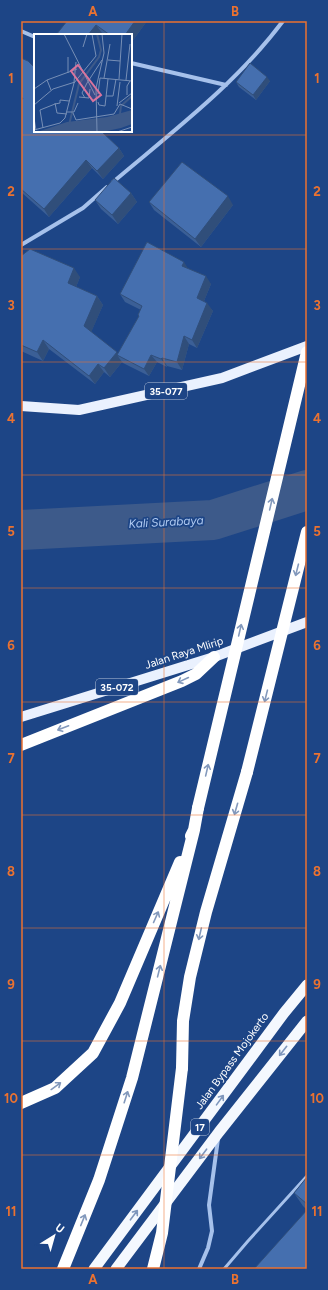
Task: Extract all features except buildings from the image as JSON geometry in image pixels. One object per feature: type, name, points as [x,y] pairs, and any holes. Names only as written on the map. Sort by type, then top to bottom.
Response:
[{"type":"highway","points":[[63,1269],[99,1180],[132,1078],[194,830],[307,352]]},
{"type":"highway","points":[[153,1269],[162,1233],[182,1068],[183,1022],[190,977],[206,912],[247,772],[307,532]]},
{"type":"highway","points":[[21,745],[182,682],[196,674],[214,657]]},
{"type":"highway","points":[[21,1103],[55,1088],[93,1053],[120,1003],[143,946],[194,830]]},
{"type":"highway","name":"Jalan Bypass Mojokerto","points":[[94,1269],[284,1013],[307,985]]},
{"type":"highway","name":"17","points":[[116,1269],[219,1132],[307,1021]]},
{"type":"main road","name":"35-077","points":[[21,406],[79,410],[222,378],[307,346]]},
{"type":"main road","name":"Jalan Raya Mlirip","points":[[21,717],[214,657],[307,622]]},
{"type":"street","points":[[21,244],[83,208],[226,85],[265,45],[283,21]]},
{"type":"street","points":[[21,31],[34,37]]},
{"type":"street","points":[[132,63],[226,85]]},
{"type":"street","points":[[199,1269],[208,1248],[212,1231],[209,1205],[219,1132]]},
{"type":"lane","points":[[224,1269],[307,1176]]},
{"type":"waterway","name":"Kali Surabaya","points":[[21,530],[213,520],[307,490]]}]
